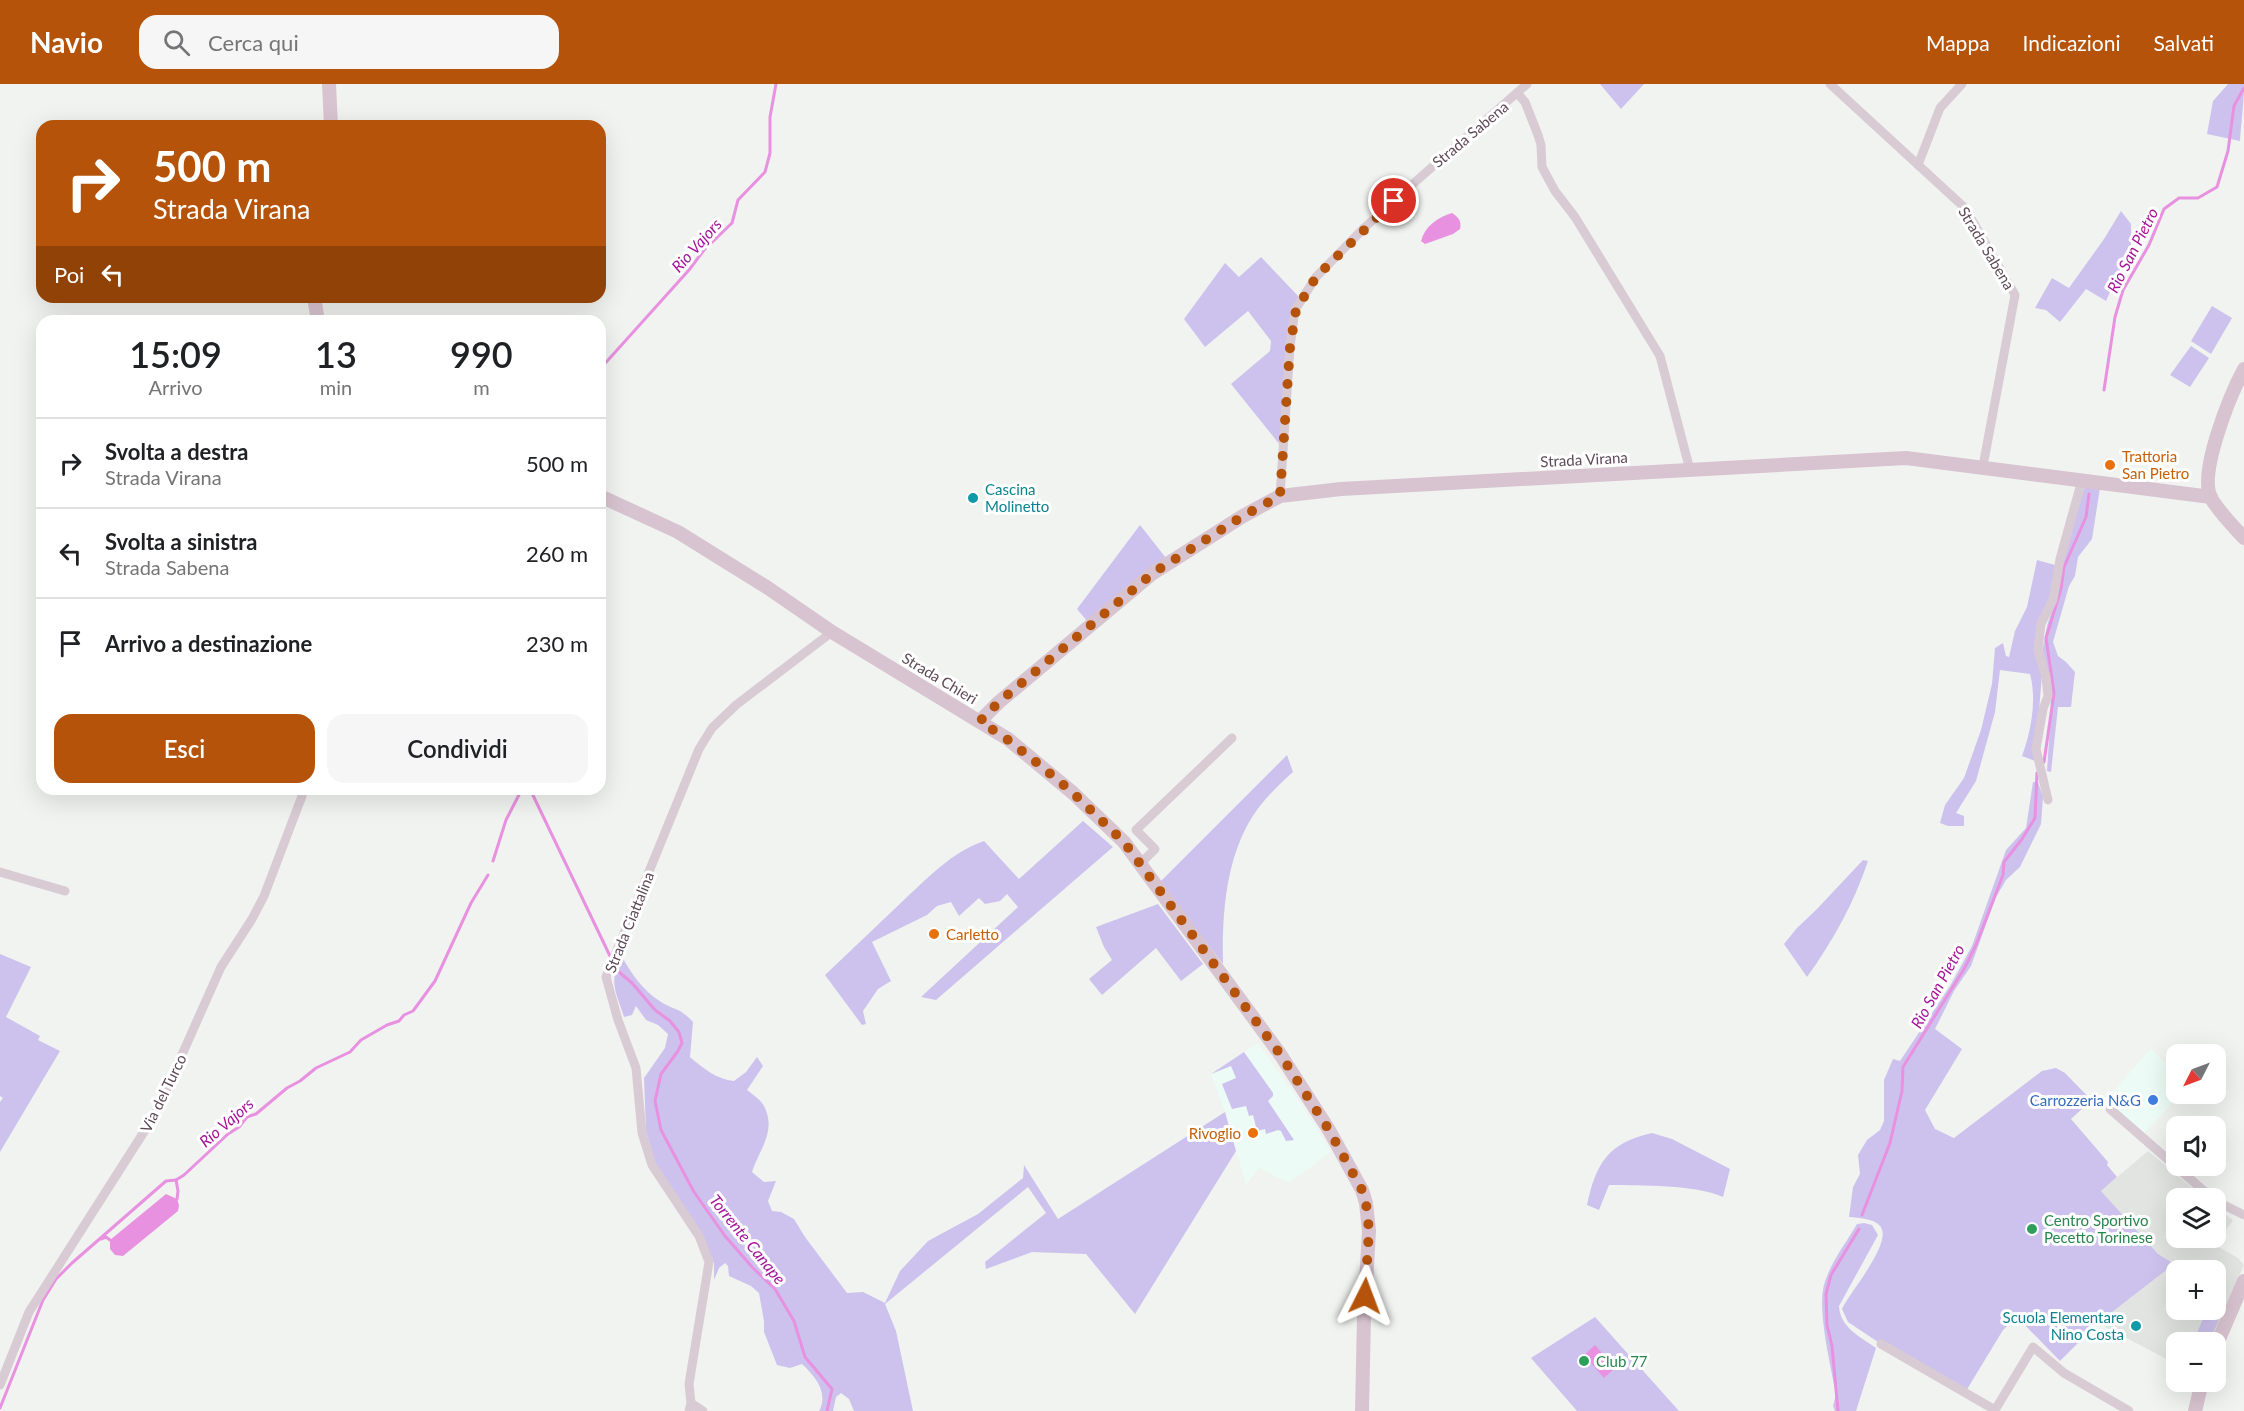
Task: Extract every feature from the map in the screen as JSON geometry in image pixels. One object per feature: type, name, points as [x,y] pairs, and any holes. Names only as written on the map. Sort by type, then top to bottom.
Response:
[{"type":"street","points":[[329,84],[331,120]]},
{"type":"street","name":"Strada Sabena","points":[[1280,496],[1290,347],[1296,310],[1300,302],[1316,277],[1364,228],[1527,84]]},
{"type":"street","name":"Strada Sabena","points":[[1830,84],[1965,208],[2015,295],[1983,466]]},
{"type":"street","points":[[1918,165],[1940,108],[1962,84]]},
{"type":"street","points":[[1518,94],[1524,102],[1538,135],[1542,166],[1660,356],[1690,470]]},
{"type":"street","points":[[2244,369],[2230,397],[2211,458],[2207,481],[2211,497],[2244,538]]},
{"type":"street","name":"Strada Virana","points":[[980,721],[999,702],[1153,573],[1243,516],[1280,496],[1352,488],[1906,458],[1983,466],[2211,497]]},
{"type":"street","points":[[2048,800],[2036,749],[2043,709],[2048,696],[2046,677],[2038,650],[2042,624],[2053,600],[2060,559],[2082,480]]},
{"type":"street","name":"Strada Chieri","points":[[606,499],[678,532],[768,588],[832,632],[980,721],[1008,740],[1073,793],[1124,842],[1280,1054],[1329,1130],[1362,1190],[1369,1230],[1362,1411]]},
{"type":"street","name":"Strada Ciattalina","points":[[690,1407],[689,1384],[709,1262],[699,1236],[652,1165],[642,1133],[636,1068],[618,1020],[606,977],[699,749],[712,728],[736,705],[832,632]]},
{"type":"street","points":[[1140,864],[1155,849],[1136,830],[1232,738]]},
{"type":"street","name":"Via del Turco","points":[[0,1385],[29,1312],[156,1113],[221,967],[252,920],[264,896],[302,795]]},
{"type":"street","points":[[0,872],[65,891]]},
{"type":"street","points":[[2110,1110],[2200,1188]]},
{"type":"street","points":[[2226,1206],[2244,1215]]},
{"type":"street","points":[[2222,1332],[2244,1281]]},
{"type":"street","points":[[1881,1344],[1995,1410],[2033,1347],[2064,1373],[2129,1411]]},
{"type":"street","points":[[2195,1411],[2200,1392]]},
{"type":"street","points":[[690,1407],[703,1411]]},
{"type":"shaded area","points":[[1600,84],[1644,84],[1621,109]]},
{"type":"shaded area","points":[[2228,84],[2244,84],[2240,141],[2207,134],[2213,101]]},
{"type":"shaded area","points":[[2121,211],[2131,224],[2131,246],[2106,301],[2086,289],[2060,322],[2046,310],[2035,308],[2052,278],[2069,288]]},
{"type":"shaded area","points":[[1452,213],[1459,220],[1460,229],[1453,234],[1425,244],[1421,241],[1433,223]]},
{"type":"shaded area","points":[[1261,257],[1299,297],[1280,445],[1231,384],[1270,351],[1271,341],[1248,311],[1205,347],[1184,319],[1225,263],[1239,277]]},
{"type":"shaded area","points":[[2212,306],[2232,318],[2211,354],[2191,341]]},
{"type":"shaded area","points":[[2191,346],[2209,358],[2190,387],[2170,375]]},
{"type":"shaded area","points":[[2086,486],[2100,488],[2092,539],[2078,557],[2075,576],[2069,586],[2053,642],[2058,656],[2075,672],[2071,707],[2058,707],[2051,772],[2047,771],[2051,709],[2049,675],[2042,653],[2062,567],[2082,492]]},
{"type":"shaded area","points":[[1140,525],[1166,558],[1087,621],[1077,609]]},
{"type":"shaded area","points":[[2037,560],[2055,565],[2054,585],[2040,622],[2042,674],[2035,761],[2022,756],[2032,716],[2033,694],[2030,674],[2000,670],[1995,712],[1976,781],[1956,813],[1964,816],[1964,826],[1948,826],[1940,823],[1945,805],[1964,778],[1981,730],[1992,684],[1995,648],[2003,643],[2006,656],[2009,657],[2015,631],[2027,607]]},
{"type":"shaded area","points":[[1287,755],[1293,772],[1257,810],[1240,840],[1234,857],[1224,911],[1223,964],[1160,882]]},
{"type":"shaded area","name":"Centro Sportivo Pecetto Torinese","points":[[2033,782],[2038,782],[2043,797],[2041,824],[2020,867],[2006,880],[1996,897],[1971,966],[1954,991],[1935,1029],[1962,1049],[1925,1110],[1935,1129],[1954,1138],[2042,1071],[2056,1068],[2065,1073],[2099,1108],[2084,1107],[2071,1119],[2108,1162],[2107,1165],[2117,1177],[2101,1191],[2158,1254],[2168,1260],[2166,1270],[2098,1323],[2060,1361],[2017,1317],[2003,1330],[1966,1391],[1881,1344],[1848,1322],[1842,1309],[1876,1255],[1883,1234],[1880,1226],[1874,1221],[1849,1217],[1853,1187],[1860,1174],[1858,1155],[1867,1140],[1880,1130],[1884,1121],[1884,1080],[1893,1059],[1900,1061],[1950,986],[1972,946],[2006,850],[2026,828]]},
{"type":"shaded area","points":[[1083,821],[1113,847],[936,1000],[921,997],[1018,907],[1007,894],[1000,901],[985,904],[979,898],[959,916],[951,902],[937,906],[927,915],[872,942],[891,981],[878,989],[863,1011],[866,1024],[862,1025],[825,975],[924,881],[962,851],[984,841],[1019,879]]},
{"type":"shaded area","points":[[1863,860],[1868,861],[1849,907],[1826,950],[1807,977],[1784,944]]},
{"type":"shaded area","points":[[1158,904],[1203,964],[1181,981],[1156,948],[1102,995],[1089,979],[1112,960],[1096,927]]},
{"type":"shaded area","points":[[0,954],[31,967],[6,1017],[40,1036],[38,1040],[60,1051],[0,1152],[0,1102],[3,1098],[0,1096]]},
{"type":"shaded area","points":[[621,955],[633,975],[649,993],[661,1002],[681,1011],[693,1022],[690,1057],[700,1066],[716,1076],[734,1081],[746,1072],[757,1057],[763,1066],[747,1090],[763,1104],[769,1124],[766,1140],[752,1172],[764,1182],[776,1181],[768,1201],[772,1211],[781,1212],[794,1219],[847,1293],[863,1292],[885,1303],[900,1271],[928,1241],[978,1214],[1023,1178],[1024,1165],[1058,1219],[1225,1112],[1236,1151],[1135,1314],[1086,1254],[1032,1252],[986,1269],[985,1262],[1046,1213],[1028,1187],[885,1304],[896,1331],[913,1411],[854,1411],[849,1399],[841,1393],[836,1397],[833,1411],[819,1411],[822,1404],[821,1391],[816,1379],[807,1369],[802,1364],[790,1368],[777,1365],[764,1332],[759,1293],[751,1286],[729,1276],[728,1266],[725,1263],[719,1268],[714,1280],[714,1263],[702,1235],[655,1162],[646,1131],[644,1078],[665,1048],[668,1034],[658,1025],[646,1020],[636,1006],[632,1015],[624,1017],[614,980]]},
{"type":"shaded area","points":[[1258,1043],[1331,1152],[1289,1183],[1259,1168],[1246,1185],[1225,1112],[1211,1074]]},
{"type":"shaded area","points":[[2151,1048],[2166,1064],[2166,1104],[2172,1104],[2143,1135],[2104,1102]]},
{"type":"shaded area","points":[[1244,1052],[1273,1093],[1268,1101],[1294,1140],[1286,1141],[1281,1131],[1278,1130],[1266,1134],[1265,1129],[1257,1131],[1253,1115],[1249,1116],[1246,1106],[1232,1109],[1222,1084],[1236,1078],[1231,1066],[1211,1074]]},
{"type":"shaded area","points":[[1652,1133],[1672,1139],[1730,1169],[1723,1197],[1683,1188],[1609,1185],[1599,1210],[1587,1205],[1595,1177],[1606,1157],[1625,1143]]},
{"type":"shaded area","points":[[2148,1151],[2166,1166],[2166,1176],[2178,1176],[2192,1188],[2166,1188],[2166,1248],[2220,1248],[2238,1258],[2244,1265],[2226,1306],[2226,1260],[2167,1260],[2158,1254],[2101,1191]]},
{"type":"shaded area","points":[[166,1194],[177,1199],[178,1211],[123,1256],[115,1255],[110,1249],[110,1240]]},
{"type":"shaded area","points":[[2226,1215],[2233,1220],[2226,1230]]},
{"type":"shaded area","points":[[1857,1224],[1872,1225],[1878,1235],[1839,1306],[1847,1325],[1876,1348],[1856,1411],[1835,1411],[1833,1406],[1836,1395],[1826,1339],[1822,1296],[1834,1261]]},
{"type":"shaded area","points":[[2166,1270],[2166,1320],[2220,1320],[2214,1332],[2166,1332],[2166,1359],[2098,1323]]},
{"type":"shaded area","name":"Club 77","points":[[1595,1317],[1679,1411],[1577,1411],[1531,1358]]},
{"type":"shaded area","points":[[2203,1320],[2219,1320],[2214,1332],[2197,1332]]},
{"type":"shaded area","points":[[1595,1345],[1615,1368],[1604,1378],[1584,1355]]},
{"type":"waterway","name":"Rio Vajors","points":[[606,362],[689,270],[704,250],[732,223],[738,200],[765,172],[770,153],[770,117],[776,84]]},
{"type":"waterway","name":"Rio San Pietro","points":[[2104,390],[2115,317],[2123,290],[2149,245],[2164,209],[2179,198],[2198,198],[2217,187],[2228,151],[2234,106],[2244,88]]},
{"type":"waterway","name":"Rio San Pietro","points":[[2044,762],[2054,693],[2046,638],[2061,589],[2064,567],[2086,517],[2089,494]]},
{"type":"waterway","name":"Rio San Pietro","points":[[1862,1215],[1890,1143],[1902,1091],[1903,1067],[1964,969],[1976,945],[2003,875],[2004,862],[2035,818],[2037,773]]},
{"type":"waterway","name":"Rio Vajors","points":[[493,861],[506,820],[519,795]]},
{"type":"waterway","name":"Torrente Canape","points":[[533,795],[610,956]]},
{"type":"waterway","name":"Rio Vajors","points":[[0,1408],[43,1300],[56,1279],[166,1181],[176,1180],[184,1175],[228,1134],[239,1127],[247,1117],[256,1114],[316,1068],[350,1052],[361,1040],[399,1021],[404,1015],[413,1011],[435,981],[471,903],[488,875]]},
{"type":"waterway","name":"Torrente Canape","points":[[616,966],[655,1010],[670,1021],[679,1032],[682,1043],[661,1074],[655,1101],[661,1130],[694,1192],[725,1236],[775,1289],[794,1321],[805,1357],[832,1389],[827,1411]]},
{"type":"waterway","points":[[176,1180],[177,1199]]},
{"type":"waterway","name":"Rio San Pietro","points":[[1838,1411],[1832,1346],[1827,1325],[1826,1294],[1831,1275],[1859,1229]]},
{"type":"waterway","name":"Rio Vajors","points":[[101,1239],[106,1237],[110,1240]]},
{"type":"place","name":"Trattoria San Pietro","points":[[2110,465]]},
{"type":"place","name":"Cascina Molinetto","points":[[973,498]]},
{"type":"place","name":"Carletto","points":[[934,934]]},
{"type":"place","name":"Carrozzeria N&G","points":[[2153,1100]]},
{"type":"place","name":"Rivoglio","points":[[1253,1133]]},
{"type":"place","name":"Centro Sportivo Pecetto Torinese","points":[[2032,1229]]},
{"type":"place","name":"Scuola Elementare Nino Costa","points":[[2136,1326]]},
{"type":"place","name":"Club 77","points":[[1584,1361]]},
{"type":"route","points":[[1365,1296],[1369,1230],[1362,1190],[1329,1130],[1280,1054],[1124,842],[1041,766],[980,721],[999,702],[1153,573],[1243,516],[1280,496],[1290,347],[1296,310],[1316,277],[1394,201]]}]
